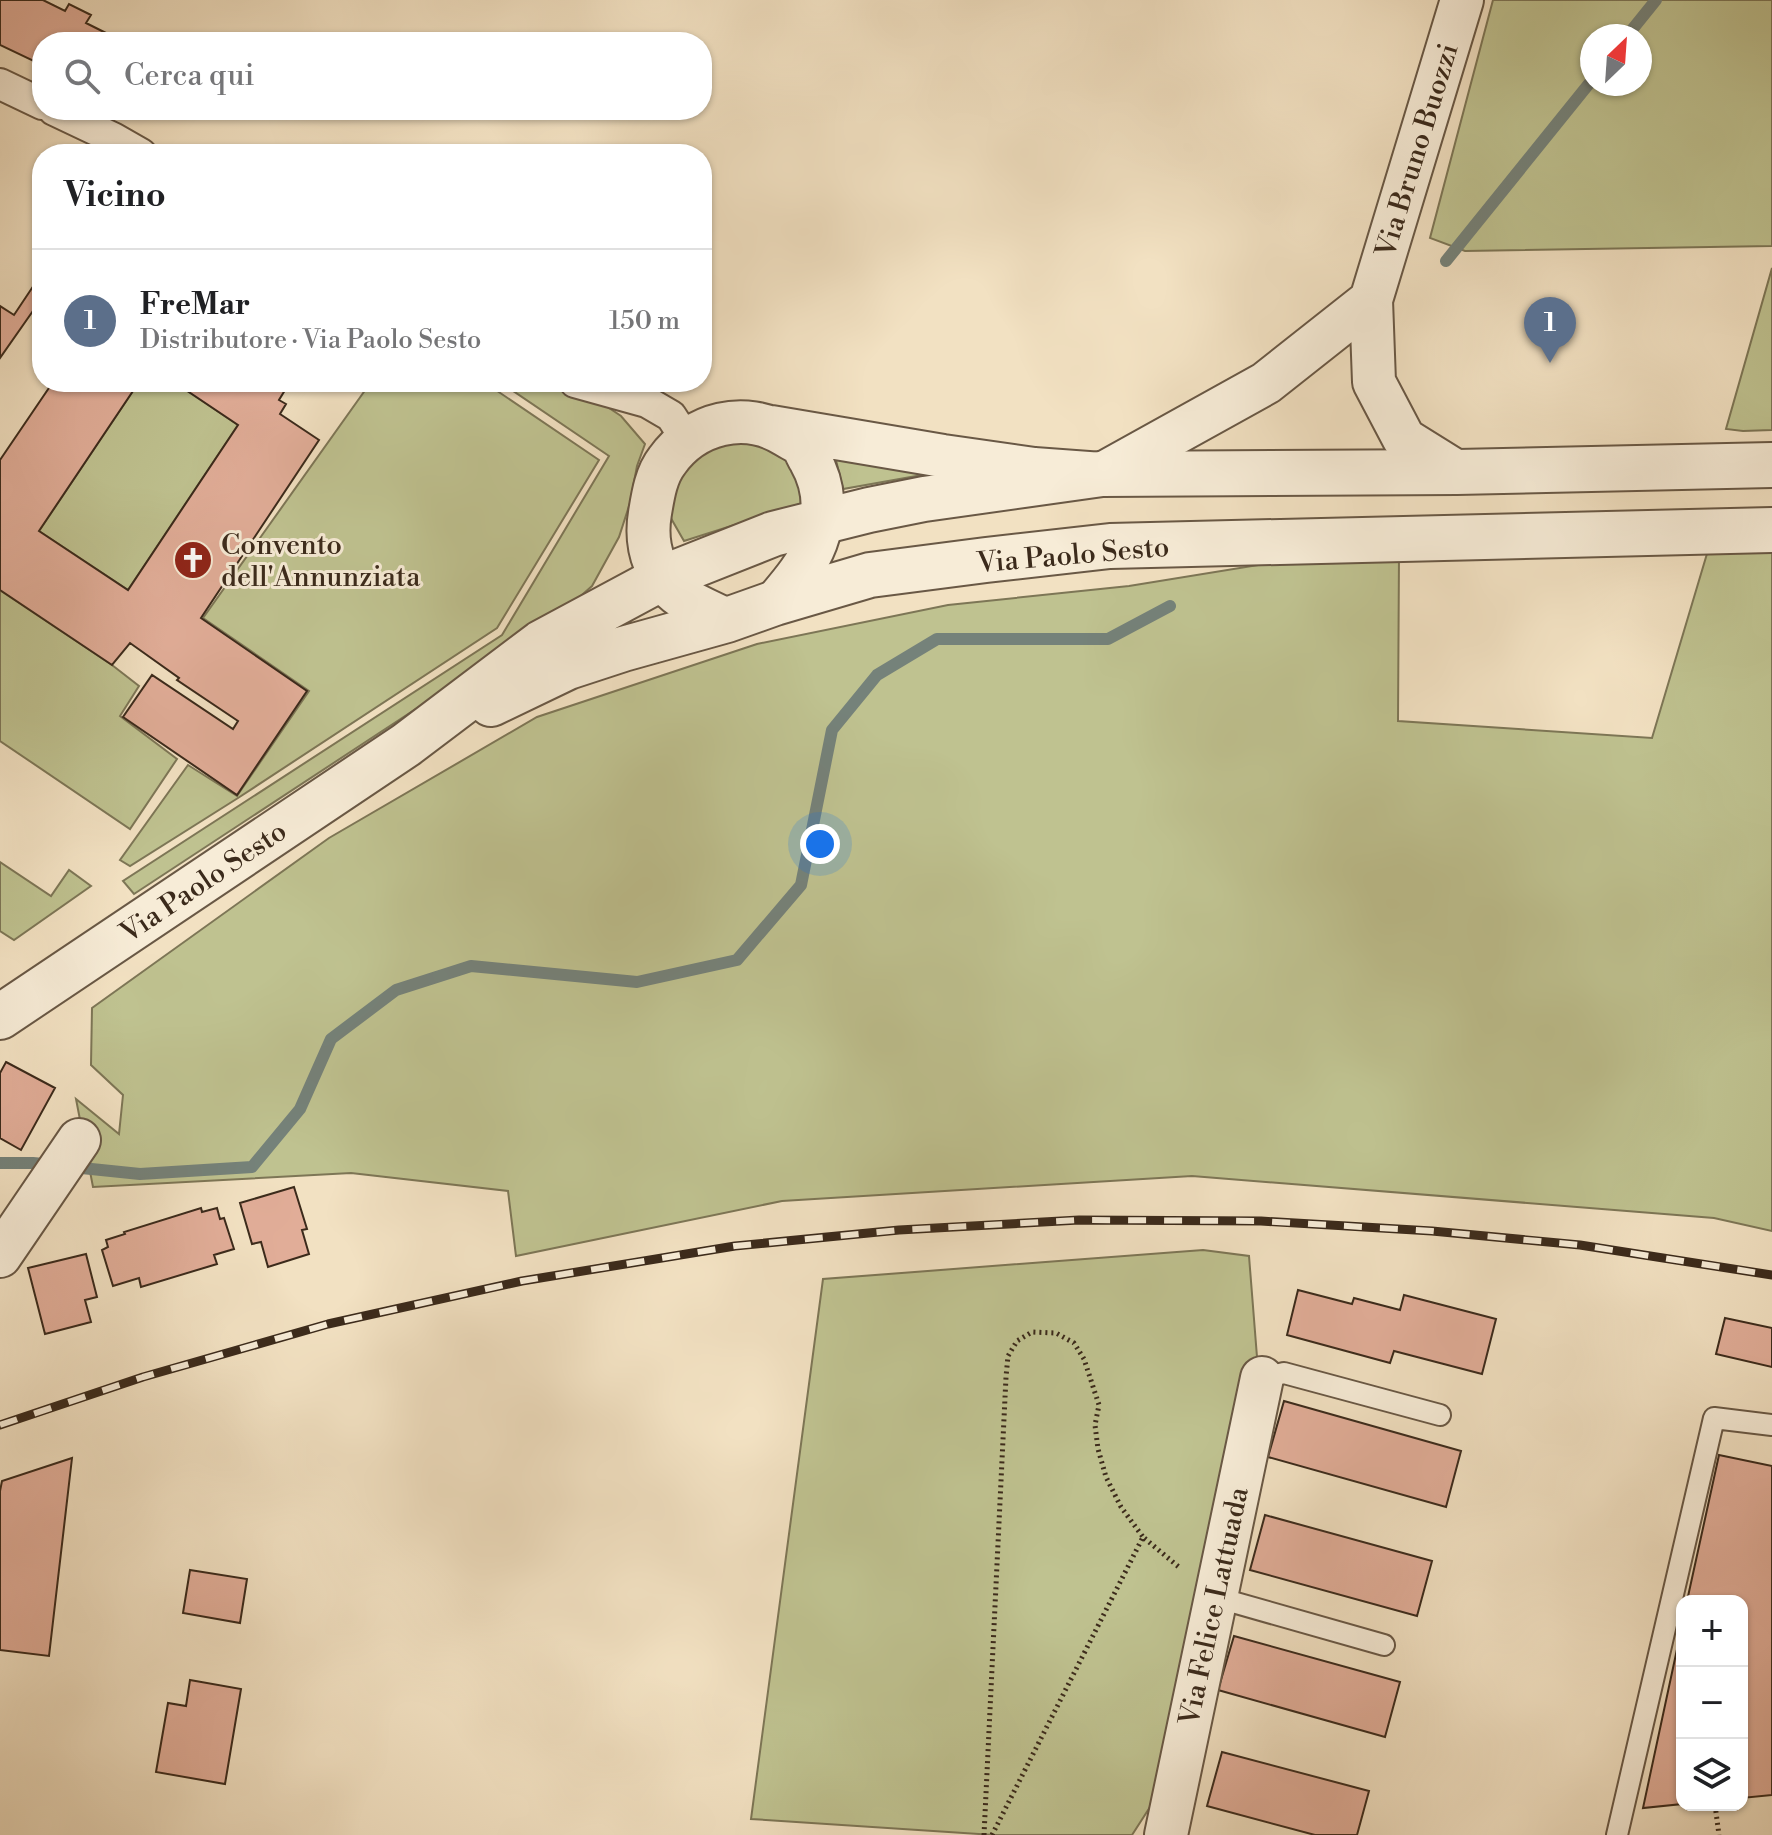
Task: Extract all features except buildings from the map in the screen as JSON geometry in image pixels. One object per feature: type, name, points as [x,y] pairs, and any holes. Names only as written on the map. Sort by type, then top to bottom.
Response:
[{"type":"street","name":"Via Bruno Buozzi","points":[[1457,472],[1404,439],[1374,382],[1371,300],[1462,0]]},
{"type":"street","points":[[0,84],[32,99]]},
{"type":"street","points":[[75,120],[124,144]]},
{"type":"street","points":[[1102,474],[1266,383],[1371,300]]},
{"type":"street","points":[[611,392],[647,402],[671,416],[686,439],[665,462],[654,490],[648,525],[650,553],[662,578],[685,600],[727,620]]},
{"type":"street","name":"Via Paolo Sesto","points":[[686,439],[711,426],[741,421],[943,456],[1034,469],[1102,474],[1457,472],[1772,465]]},
{"type":"street","points":[[771,427],[801,445],[817,471],[823,498],[822,522],[816,543],[803,569],[775,603]]},
{"type":"street","name":"Via Paolo Sesto","points":[[0,1017],[406,745],[541,643],[662,578],[773,534],[869,510],[924,499],[1102,474]]},
{"type":"street","name":"Via Paolo Sesto","points":[[406,745],[568,667],[870,575],[1110,546],[1772,530]]},
{"type":"street","points":[[0,1256],[79,1140]]},
{"type":"street","name":"Via Felice Lattuada","points":[[1166,1835],[1262,1378]]},
{"type":"lane","points":[[1262,1378],[1284,1373],[1440,1415]]},
{"type":"lane","points":[[1617,1835],[1714,1418],[1772,1425]]},
{"type":"lane","points":[[1215,1597],[1384,1645]]},
{"type":"path","points":[[984,1835],[1006,1377],[1008,1356],[1017,1341],[1032,1332],[1056,1333],[1074,1343],[1084,1359],[1099,1405],[1095,1425],[1098,1449],[1106,1477],[1121,1507],[1143,1537],[1215,1597]]},
{"type":"path","points":[[992,1835],[1143,1537]]},
{"type":"path","points":[[1716,1811],[1719,1835]]},
{"type":"green space","points":[[1493,0],[1772,0],[1772,246],[1465,251],[1430,238]]},
{"type":"green space","points":[[1772,268],[1772,430],[1726,429]]},
{"type":"green space","points":[[132,392],[189,392],[238,425],[128,590],[39,531]]},
{"type":"green space","points":[[364,392],[499,392],[599,460],[497,628],[130,866],[120,860],[188,765],[237,796],[309,691],[203,618]]},
{"type":"green space","points":[[515,392],[579,392],[591,396],[621,416],[645,444],[619,537],[592,586],[530,634],[134,894],[123,881],[502,635],[609,456]]},
{"type":"green space","points":[[742,433],[784,452],[801,478],[806,502],[684,541],[668,513],[684,456]]},
{"type":"green space","points":[[834,452],[939,472],[843,489]]},
{"type":"green space","points":[[1772,546],[1772,1231],[1714,1218],[1192,1176],[782,1201],[516,1256],[508,1191],[351,1173],[93,1187],[76,1099],[119,1134],[123,1095],[91,1065],[92,1008],[329,838],[537,717],[757,644],[948,605],[1129,586],[1276,562],[1399,555],[1398,721],[1652,738],[1709,547]]},
{"type":"green space","points":[[0,590],[139,686],[120,716],[177,759],[130,829],[0,741]]},
{"type":"green space","points":[[0,862],[51,896],[69,870],[91,886],[14,940],[0,931]]},
{"type":"green space","points":[[1203,1250],[1249,1256],[1257,1357],[1150,1807],[1132,1835],[994,1835],[751,1819],[823,1279]]},
{"type":"waterway","points":[[1637,24],[1656,0]]},
{"type":"waterway","points":[[1446,261],[1580,95]]},
{"type":"waterway","points":[[72,1167],[140,1174],[252,1167],[300,1109],[331,1039],[396,990],[471,966],[637,982],[737,960],[801,885],[832,730],[877,675],[937,639],[1108,639],[1170,606]]},
{"type":"waterway","points":[[0,1163],[53,1165]]},
{"type":"railway","points":[[0,1425],[143,1377],[328,1324],[522,1281],[735,1246],[899,1230],[1079,1220],[1261,1221],[1432,1231],[1580,1245],[1772,1275]]},
{"type":"place","name":"FreMar","points":[[1550,363]]},
{"type":"place","name":"Convento dell'Annunziata","points":[[193,560]]}]
